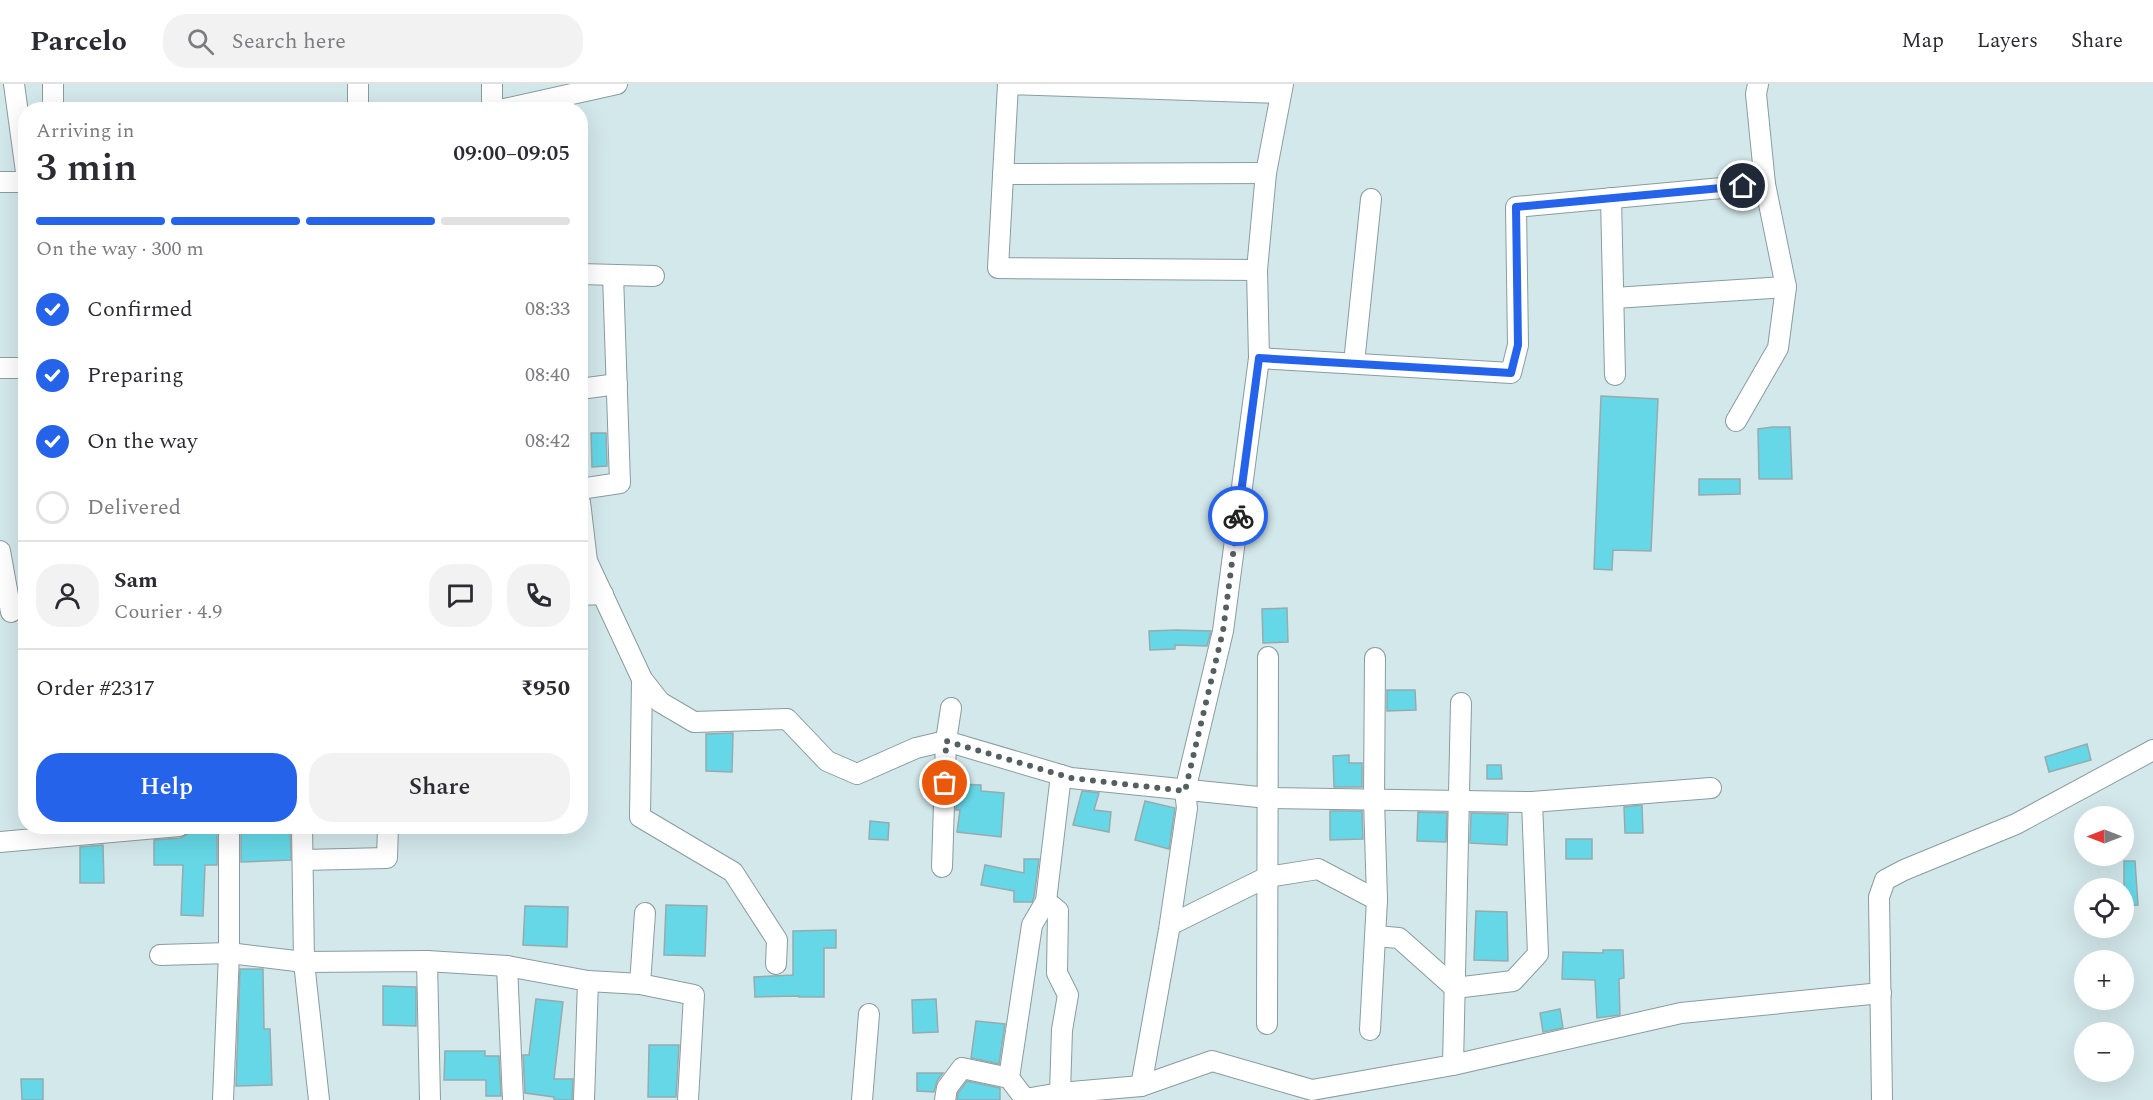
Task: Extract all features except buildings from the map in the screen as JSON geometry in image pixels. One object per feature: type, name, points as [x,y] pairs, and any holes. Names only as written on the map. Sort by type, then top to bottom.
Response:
[{"type":"street","points":[[14,84],[18,113]]},
{"type":"street","points":[[52,84],[53,102]]},
{"type":"street","points":[[358,84],[358,102]]},
{"type":"street","points":[[492,84],[492,102]]},
{"type":"street","points":[[536,102],[617,84]]},
{"type":"street","points":[[1141,1086],[1170,926],[1187,808],[1185,791],[1223,631],[1259,358],[1257,270],[1266,173],[1282,88],[1008,84],[998,268],[1257,270]]},
{"type":"street","points":[[1736,421],[1778,348],[1786,287],[1765,184],[1756,94],[1758,84]]},
{"type":"street","points":[[1003,174],[1266,173]]},
{"type":"street","points":[[0,182],[18,182]]},
{"type":"street","points":[[1259,358],[1511,373],[1518,345],[1516,207],[1765,184]]},
{"type":"street","points":[[1611,198],[1616,375]]},
{"type":"street","points":[[1354,363],[1371,199]]},
{"type":"street","points":[[588,274],[654,276]]},
{"type":"street","points":[[588,488],[620,483],[613,275]]},
{"type":"street","points":[[1614,298],[1786,287]]},
{"type":"street","points":[[0,368],[18,368]]},
{"type":"street","points":[[588,388],[617,384]]},
{"type":"street","points":[[0,551],[12,612]]},
{"type":"street","points":[[588,563],[642,679],[660,702],[694,722],[787,719],[827,761],[857,774],[916,748],[946,741],[1071,778],[1268,798],[1460,803],[1532,802],[1711,788]]},
{"type":"street","points":[[588,595],[603,594]]},
{"type":"street","points":[[1267,1024],[1268,657]]},
{"type":"street","points":[[1370,1030],[1377,900],[1374,799],[1375,658]]},
{"type":"street","points":[[642,679],[640,817],[733,872],[777,940],[776,964]]},
{"type":"street","points":[[1453,1065],[1461,703]]},
{"type":"street","points":[[942,867],[946,741],[951,708]]},
{"type":"street","points":[[1882,1100],[1879,897],[1885,880],[2016,824],[2153,750]]},
{"type":"street","points":[[1009,1078],[1032,925],[1046,901],[1061,775]]},
{"type":"street","points":[[1376,936],[1399,938],[1455,988],[1513,981],[1538,954],[1532,802]]},
{"type":"street","points":[[0,842],[78,834]]},
{"type":"street","points":[[223,1100],[229,953],[229,834]]},
{"type":"street","points":[[302,834],[304,962],[319,1100]]},
{"type":"street","points":[[303,860],[387,858],[388,834]]},
{"type":"street","points":[[1170,926],[1267,877],[1318,869],[1377,900]]},
{"type":"street","points":[[1046,901],[1058,912],[1057,973],[1068,995],[1062,1030],[1060,1093]]},
{"type":"street","points":[[640,984],[645,913]]},
{"type":"street","points":[[160,956],[229,953],[304,962],[428,961],[507,966],[588,981],[640,984],[694,995],[688,1100]]},
{"type":"street","points":[[428,961],[430,1100]]},
{"type":"street","points":[[507,966],[513,1100]]},
{"type":"street","points":[[584,1100],[588,981]]},
{"type":"street","points":[[945,1100],[947,1088],[962,1068],[1009,1078],[1025,1100],[1060,1093],[1141,1086],[1212,1061],[1311,1095],[1681,1013],[1881,993]]},
{"type":"street","points":[[862,1100],[869,1014]]},
{"type":"way so far","points":[[945,783],[946,741],[1071,778],[1185,791],[1223,631],[1238,516]]},
{"type":"route","points":[[1238,516],[1259,358],[1511,373],[1518,345],[1516,207],[1743,186]]}]
